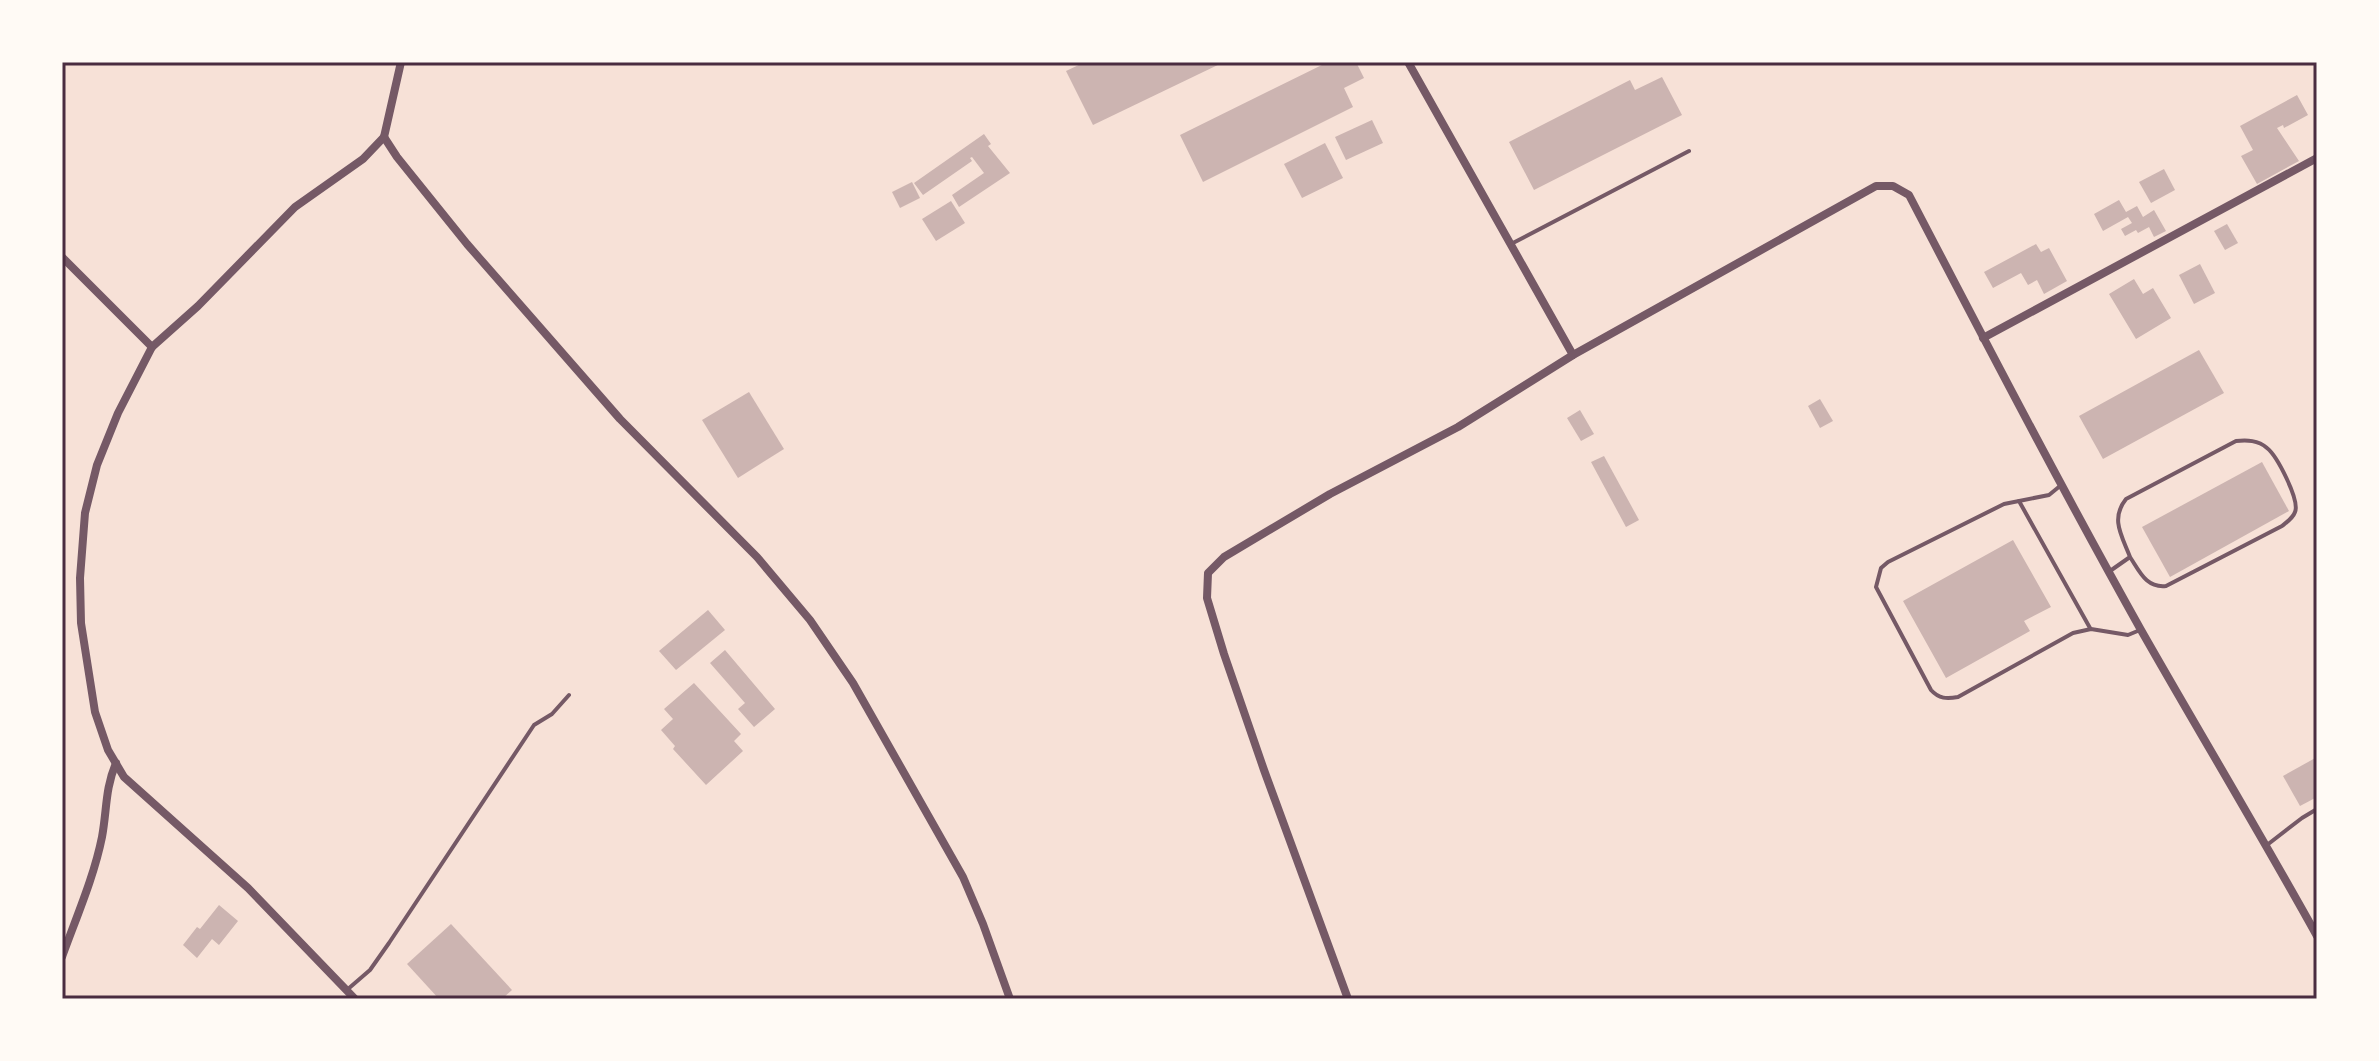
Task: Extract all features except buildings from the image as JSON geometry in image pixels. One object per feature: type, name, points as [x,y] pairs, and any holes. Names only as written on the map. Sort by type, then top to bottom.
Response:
[{"type":"street","points":[[355,999],[248,888],[124,777],[108,750],[95,712],[81,623],[80,578],[85,513],[97,465],[118,413],[152,347],[198,306],[295,207],[363,159],[384,137],[401,62]]},
{"type":"street","points":[[1408,62],[1573,355]]},
{"type":"street","points":[[384,137],[467,244],[620,419],[757,557],[810,620],[853,683],[963,877],[1010,999]]},
{"type":"street","points":[[1983,338],[2317,158]]},
{"type":"street","points":[[1348,999],[1224,654],[1207,598],[1208,573],[1224,557],[1330,494],[1458,427],[1573,355],[1876,186],[1893,186],[1909,195],[2141,630],[2317,936]]},
{"type":"street","points":[[62,257],[152,347]]},
{"type":"street","points":[[62,957],[102,838],[109,780],[116,763]]},
{"type":"lane","points":[[1511,244],[1689,151]]},
{"type":"lane","points":[[2250,440],[2270,449],[2296,497],[2297,509],[2282,526],[2166,586],[2152,586],[2130,557],[2117,524],[2119,507],[2126,499],[2236,441],[2250,440]]},
{"type":"lane","points":[[2062,485],[2049,495],[2004,504],[1881,568],[1876,587],[1931,690],[1936,696],[1946,699],[1958,697],[2073,633],[2091,629],[2128,635],[2141,630]]},
{"type":"lane","points":[[2019,501],[2091,629]]},
{"type":"lane","points":[[2110,571],[2130,557]]},
{"type":"lane","points":[[347,991],[370,970],[389,943],[534,725],[552,714],[569,695]]},
{"type":"lane","points":[[2267,845],[2317,809]]}]
